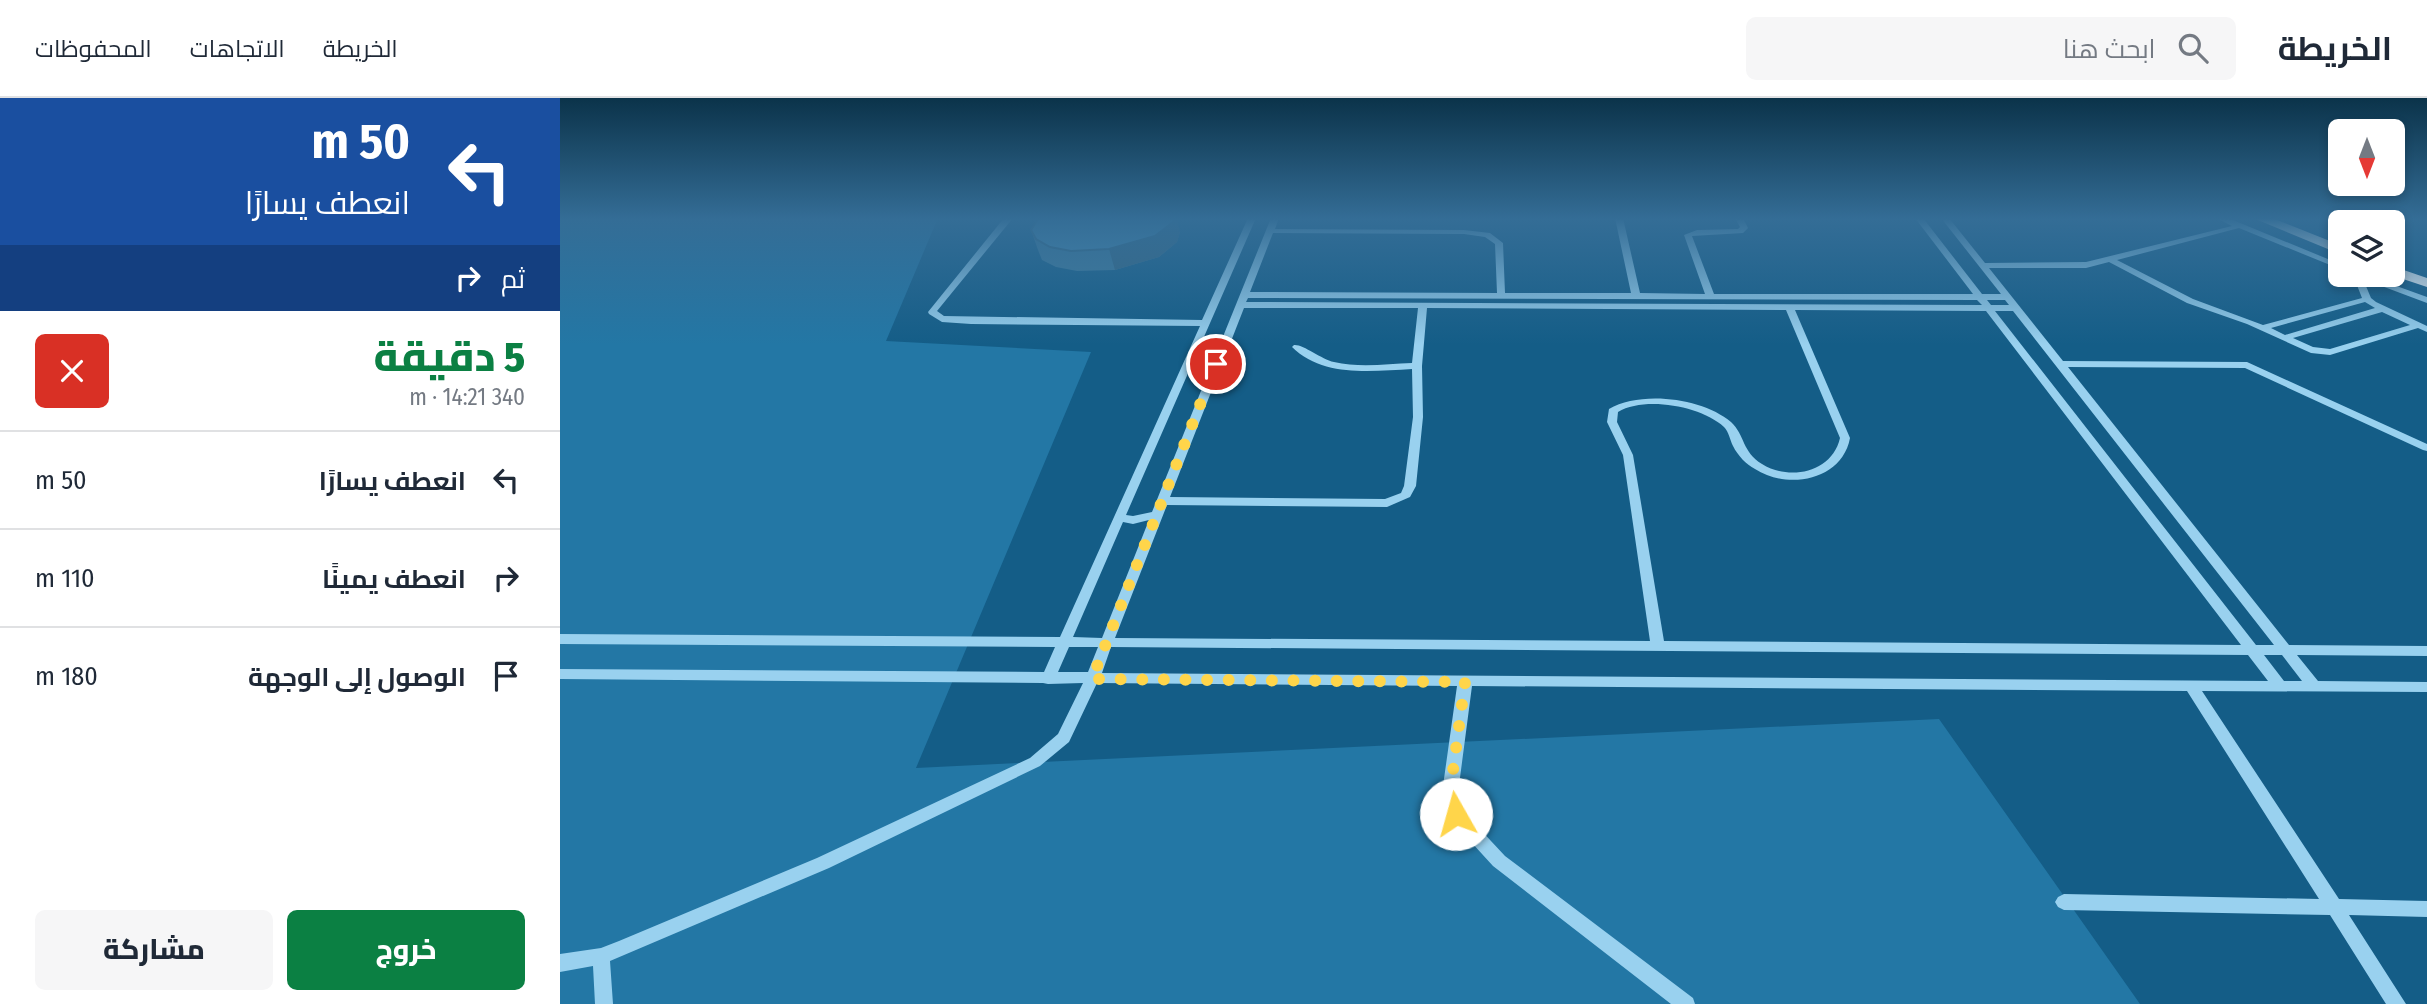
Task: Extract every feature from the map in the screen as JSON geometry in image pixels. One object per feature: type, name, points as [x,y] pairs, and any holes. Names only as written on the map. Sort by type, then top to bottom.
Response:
[{"type":"highway","points":[[2405,263],[2427,271]]},
{"type":"highway","points":[[2405,275],[2427,283]]},
{"type":"street","points":[[974,260],[932,312],[937,316],[971,321],[1204,323]]},
{"type":"street","points":[[1048,679],[1233,260]]},
{"type":"street","points":[[560,963],[601,956],[823,863],[1035,762],[1064,738],[1092,679],[1259,260]]},
{"type":"street","points":[[1500,260],[1501,296]]},
{"type":"street","points":[[1628,260],[1636,296]]},
{"type":"street","points":[[1697,260],[1710,296]]},
{"type":"street","points":[[1951,260],[2280,686]]},
{"type":"street","points":[[1978,260],[2314,686]]},
{"type":"street","points":[[1983,266],[2073,266],[2102,260]]},
{"type":"street","points":[[2111,260],[2190,301],[2311,350],[2330,352],[2422,327]]},
{"type":"street","points":[[2362,287],[2367,299],[2381,309],[2422,327]]},
{"type":"street","points":[[2391,287],[2427,300]]},
{"type":"street","points":[[1243,300],[1351,296],[2008,297]]},
{"type":"street","points":[[1345,305],[1344,300],[1351,296]]},
{"type":"street","points":[[1841,307],[1846,304],[1843,297]]},
{"type":"street","points":[[2262,328],[2367,299]]},
{"type":"street","points":[[1243,300],[1423,306],[2017,308]]},
{"type":"street","points":[[1162,502],[1387,503],[1401,499],[1410,486],[1418,417],[1417,366],[1423,306]]},
{"type":"street","points":[[1658,647],[1628,455],[1612,422],[1613,411],[1621,403],[1649,400],[1699,410],[1729,427],[1741,452],[1760,468],[1776,475],[1810,475],[1833,462],[1845,438],[1789,307]]},
{"type":"street","points":[[2283,338],[2381,309]]},
{"type":"street","points":[[1297,347],[1318,360],[1339,366],[1417,366]]},
{"type":"street","points":[[2061,364],[2247,365],[2427,448]]},
{"type":"street","points":[[1119,518],[1133,520],[1157,515]]},
{"type":"street","points":[[560,639],[2427,651]]},
{"type":"street","points":[[560,674],[2427,687]]},
{"type":"street","points":[[1465,682],[1450,793],[1456,814],[1499,861],[1630,964],[1686,1004]]},
{"type":"street","points":[[2191,685],[2397,1004]]},
{"type":"street","points":[[2064,902],[2427,909]]},
{"type":"street","points":[[601,956],[604,1004]]},
{"type":"shaded area","points":[[560,260],[920,260],[886,341],[1091,352],[916,768],[1939,719],[2140,1004],[560,1004]]},
{"type":"route","points":[[1216,364],[1092,679],[1465,682],[1450,793],[1456,814]]}]
